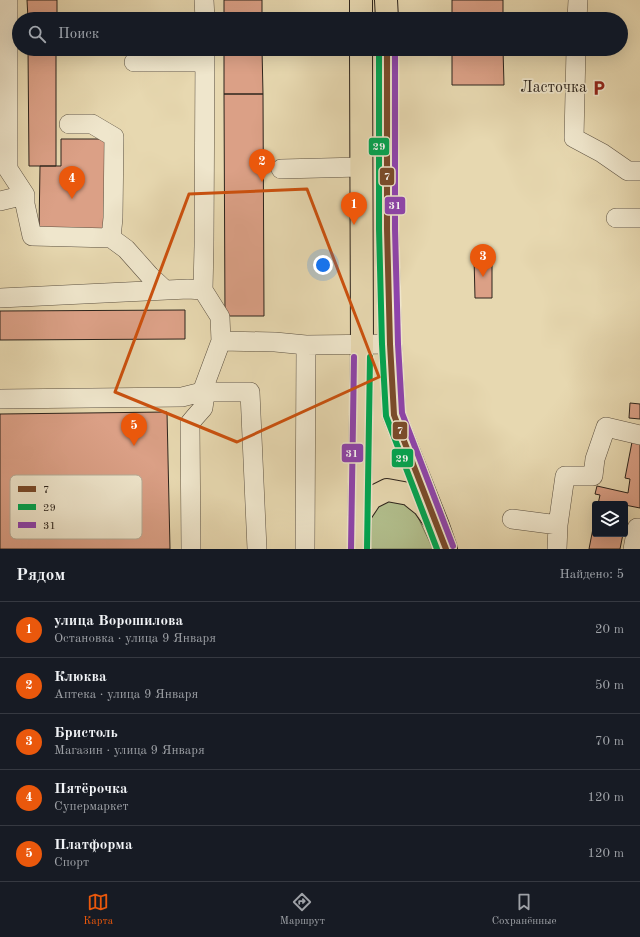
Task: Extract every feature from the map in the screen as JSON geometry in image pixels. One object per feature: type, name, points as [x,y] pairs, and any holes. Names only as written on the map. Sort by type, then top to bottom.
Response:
[{"type":"main road","points":[[361,0],[361,12]]},
{"type":"main road","points":[[386,0],[387,12]]},
{"type":"main road","points":[[359,549],[362,345],[361,56]]},
{"type":"main road","points":[[387,56],[387,229],[390,344],[394,415],[446,549]]},
{"type":"main road","points":[[359,516],[371,498],[388,490],[409,494],[424,506],[438,526]]},
{"type":"street","points":[[8,0],[8,170],[24,195],[32,236],[111,238],[126,249],[150,276],[165,290]]},
{"type":"street","points":[[204,0],[205,12]]},
{"type":"street","points":[[577,12],[578,0]]},
{"type":"street","points":[[134,62],[205,56],[204,246],[202,290],[220,317],[221,341],[202,392],[204,401],[203,408],[190,423],[191,549]]},
{"type":"street","points":[[576,56],[574,138],[602,153],[628,171],[640,171]]},
{"type":"street","points":[[69,124],[92,124],[114,138],[113,218],[111,238]]},
{"type":"street","points":[[281,169],[361,167]]},
{"type":"street","points":[[0,201],[24,195]]},
{"type":"street","points":[[616,218],[640,218]]},
{"type":"street","points":[[0,298],[188,289],[202,290]]},
{"type":"street","points":[[221,341],[362,345],[390,344]]},
{"type":"street","points":[[305,549],[306,344]]},
{"type":"street","points":[[0,399],[182,397],[202,392],[250,392],[257,549]]},
{"type":"street","points":[[557,549],[558,525],[565,476],[593,476],[595,459],[606,427],[640,435]]},
{"type":"street","points":[[512,519],[558,525]]},
{"type":"street","points":[[633,549],[638,528],[640,528]]},
{"type":"highlighted area","points":[[307,189],[379,377],[237,442],[115,392],[189,194]]},
{"type":"green space","points":[[396,498],[415,511],[433,549],[368,549],[368,523],[376,504]]},
{"type":"building","points":[[27,0],[57,0],[57,12],[28,12]]},
{"type":"building","points":[[224,0],[262,0],[262,12],[224,12]]},
{"type":"building","points":[[452,0],[503,0],[503,12],[452,12]]},
{"type":"building","points":[[28,56],[56,56],[56,166],[29,166]]},
{"type":"building","points":[[224,56],[262,56],[263,94],[224,94]]},
{"type":"building","points":[[452,56],[503,56],[504,85],[452,85]]},
{"type":"building","points":[[224,94],[263,94],[264,316],[225,316]]},
{"type":"building","points":[[61,139],[105,139],[104,232],[39,231],[40,166],[61,166]]},
{"type":"building","points":[[474,257],[492,257],[492,298],[475,298]]},
{"type":"building","points":[[185,310],[185,339],[0,340],[0,311]]},
{"type":"building","points":[[630,403],[640,404],[640,419],[629,418]]},
{"type":"building","points":[[167,412],[170,549],[0,549],[0,414]]},
{"type":"building","points":[[632,442],[640,444],[640,508],[628,506],[628,501],[599,501],[600,495],[595,494],[597,486],[628,493],[630,479],[625,478]]},
{"type":"building","points":[[592,534],[592,537],[622,537],[620,549],[589,549]]},
{"type":"transit line","name":"29","points":[[379,56],[379,229],[382,344],[386,416],[437,549]]},
{"type":"transit line","name":"7","points":[[387,56],[387,229],[390,344],[394,415],[446,549]]},
{"type":"transit line","name":"31","points":[[395,56],[395,229],[398,344],[402,413],[453,546]]},
{"type":"transit line","name":"31","points":[[351,549],[354,357]]},
{"type":"transit line","name":"29","points":[[367,549],[370,357]]},
{"type":"place","name":"Ласточка","points":[[599,88]]},
{"type":"place","name":"Клюква","points":[[262,182]]},
{"type":"place","name":"Пятёрочка","points":[[72,199]]},
{"type":"place","name":"улица Ворошилова","points":[[354,225]]},
{"type":"place","name":"Бристоль","points":[[483,277]]},
{"type":"place","name":"Платформа","points":[[134,446]]}]
